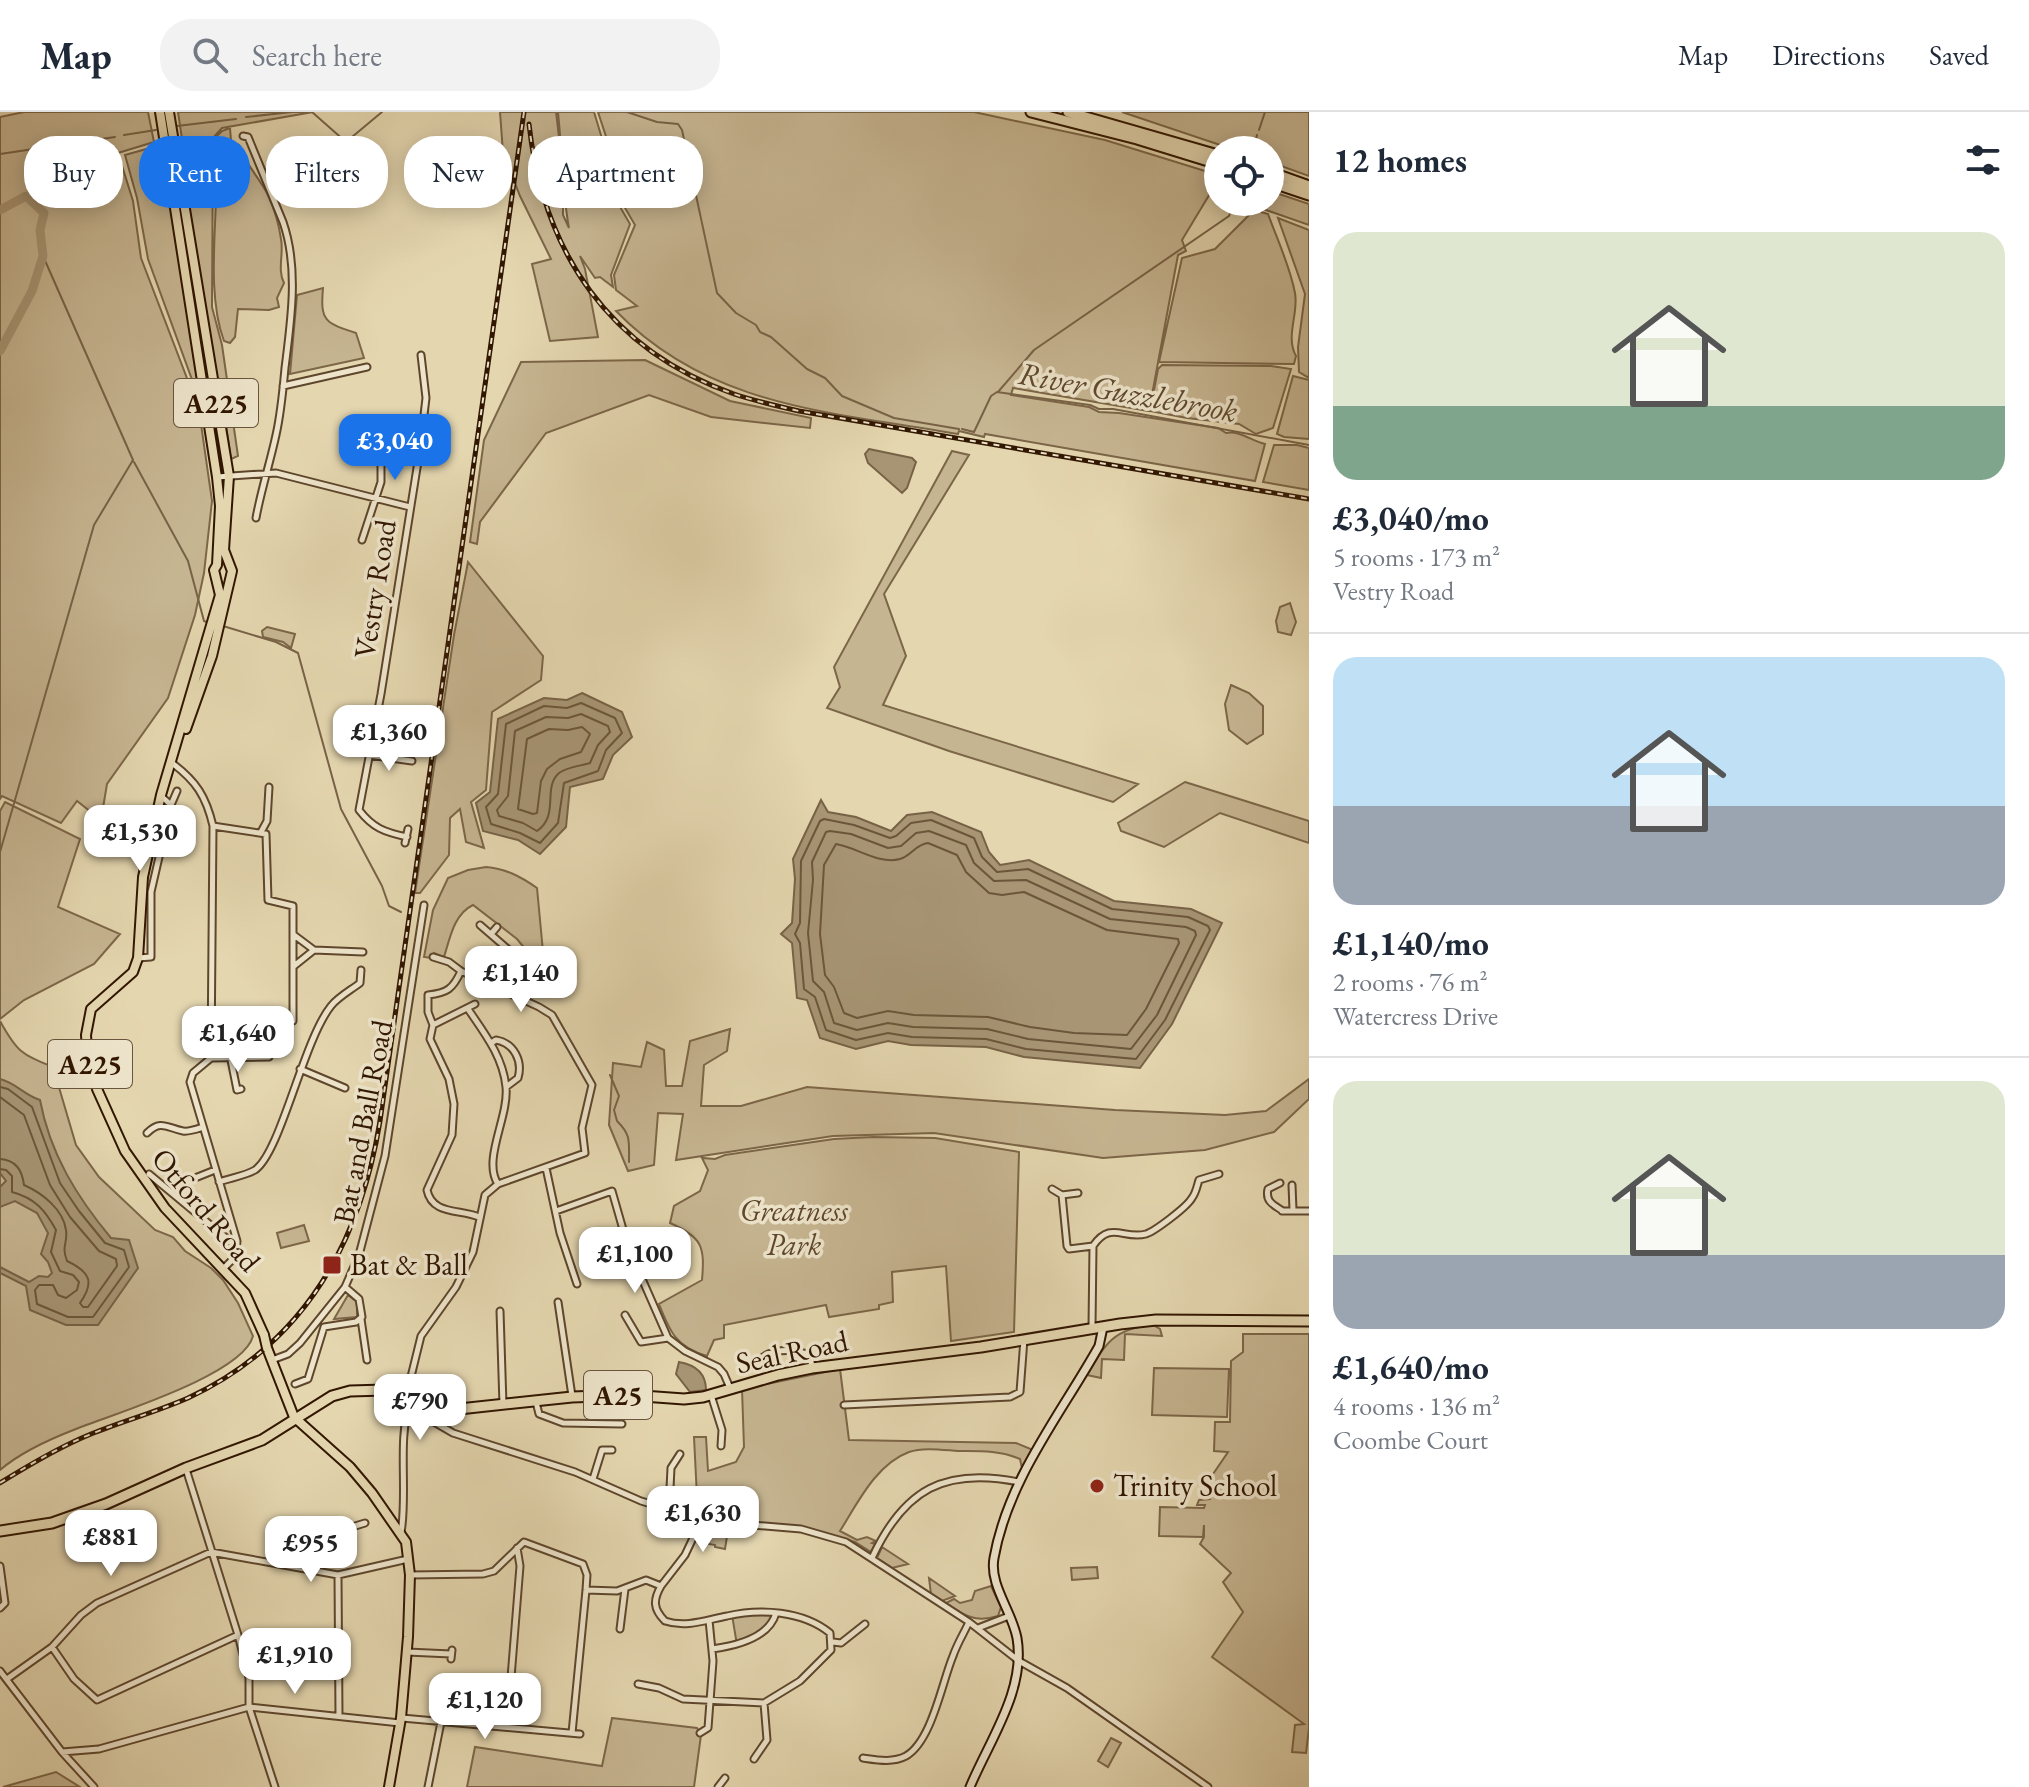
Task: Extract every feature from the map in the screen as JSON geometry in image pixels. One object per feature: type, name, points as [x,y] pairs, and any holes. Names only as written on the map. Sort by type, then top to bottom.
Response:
[{"type":"highway","points":[[1031,112],[1204,160]]},
{"type":"highway","points":[[1068,112],[1204,151]]},
{"type":"highway","points":[[1284,177],[1309,186]]},
{"type":"highway","points":[[1284,187],[1309,195]]},
{"type":"highway","name":"Seal Road","points":[[294,1417],[332,1396],[350,1391],[382,1389],[409,1401],[452,1409],[572,1397],[629,1395],[684,1399],[711,1395],[812,1368],[1156,1320],[1309,1321]]},
{"type":"highway","name":"A25","points":[[0,1531],[52,1523],[89,1511],[186,1468],[262,1440],[294,1417]]},
{"type":"main road","name":"A225","points":[[138,958],[143,877],[161,795],[220,595],[214,570],[217,565],[220,506],[217,477],[160,112]]},
{"type":"main road","name":"A225","points":[[169,112],[229,476],[224,550],[227,563],[232,568],[212,656],[172,763]]},
{"type":"main road","points":[[217,565],[227,563]]},
{"type":"main road","points":[[216,577],[224,581],[231,576]]},
{"type":"main road","name":"Otford Road","points":[[138,958],[133,972],[91,1009],[87,1022],[87,1050],[97,1089],[125,1151],[138,1171],[165,1208],[245,1293],[294,1417]]},
{"type":"main road","points":[[970,1787],[1010,1698],[1019,1661],[1011,1615],[994,1578],[993,1563],[1006,1517],[1043,1437],[1099,1346],[1103,1327]]},
{"type":"main road","name":"A225","points":[[294,1417],[350,1467],[401,1532],[409,1558],[406,1652],[400,1720],[389,1787]]},
{"type":"street","points":[[250,142],[287,233],[292,303],[277,434],[264,476],[256,518]]},
{"type":"street","name":"Vestry Road","points":[[408,829],[406,840],[381,832],[359,810],[426,398],[421,355]]},
{"type":"street","points":[[283,386],[367,367]]},
{"type":"street","points":[[362,540],[381,482],[381,460]]},
{"type":"street","name":"Vestry Road","points":[[217,477],[276,473],[410,507]]},
{"type":"street","points":[[369,755],[412,761]]},
{"type":"street","points":[[172,763],[192,778],[208,806],[213,826],[211,1058]]},
{"type":"street","points":[[261,832],[267,821],[269,787]]},
{"type":"street","name":"Otford Road","points":[[138,958],[151,957],[151,892],[177,791]]},
{"type":"street","points":[[161,795],[171,805]]},
{"type":"street","points":[[213,826],[261,832],[266,836],[268,900],[293,905],[293,1021]]},
{"type":"street","name":"Bat and Ball Road","points":[[271,1360],[288,1354],[300,1343],[345,1287],[359,1255],[385,1156],[424,905]]},
{"type":"street","points":[[480,925],[514,955],[492,985]]},
{"type":"street","points":[[491,934],[497,927]]},
{"type":"street","points":[[293,934],[314,950],[363,952]]},
{"type":"street","points":[[294,966],[314,950]]},
{"type":"street","points":[[401,1532],[405,1506],[405,1426],[421,1336],[466,1268],[473,1252],[485,1195],[498,1184],[585,1153],[582,1128],[592,1085],[552,1015],[461,971],[449,962],[433,957]]},
{"type":"street","points":[[219,1182],[253,1171],[260,1164],[272,1142],[312,1038],[332,1005],[360,983],[361,970]]},
{"type":"street","points":[[461,971],[454,986],[446,993],[428,995],[428,1012],[433,1025],[430,1039],[449,1079],[454,1104],[454,1121],[444,1156],[430,1180],[428,1196],[440,1208],[479,1217]]},
{"type":"street","points":[[433,1025],[475,1004]]},
{"type":"street","points":[[468,1009],[500,1061],[506,1087],[506,1106],[491,1171],[498,1184]]},
{"type":"street","points":[[491,1043],[496,1040],[504,1042],[518,1060],[518,1078],[506,1087]]},
{"type":"street","points":[[222,1269],[235,1257],[237,1247],[190,1082],[193,1073],[211,1058],[269,1057]]},
{"type":"street","points":[[231,1060],[237,1090],[241,1089]]},
{"type":"street","points":[[300,1069],[345,1088]]},
{"type":"street","points":[[147,1133],[152,1124],[167,1124],[183,1131],[203,1127]]},
{"type":"street","points":[[546,1168],[564,1247],[577,1284]]},
{"type":"street","points":[[195,1178],[215,1170]]},
{"type":"street","name":"Otford Road","points":[[149,1174],[237,1247]]},
{"type":"street","points":[[1092,1328],[1093,1246],[1099,1238],[1108,1232],[1143,1235],[1153,1231],[1189,1202],[1199,1180],[1219,1174]]},
{"type":"street","points":[[1280,1183],[1268,1189],[1266,1195],[1269,1202],[1281,1212],[1309,1211]]},
{"type":"street","points":[[1292,1185],[1293,1210]]},
{"type":"street","points":[[1052,1189],[1062,1195],[1078,1193]]},
{"type":"street","points":[[556,1211],[612,1191],[628,1247],[668,1338],[685,1351],[718,1367],[730,1389]]},
{"type":"street","points":[[1062,1195],[1067,1246],[1069,1249],[1093,1246]]},
{"type":"street","points":[[1173,1215],[1178,1220]]},
{"type":"street","points":[[345,1287],[361,1301],[367,1360]]},
{"type":"street","points":[[558,1302],[572,1397]]},
{"type":"street","points":[[500,1311],[503,1405]]},
{"type":"street","points":[[625,1315],[627,1326],[641,1342],[668,1338]]},
{"type":"street","points":[[295,1384],[307,1380],[325,1326],[361,1319]]},
{"type":"street","points":[[844,1405],[1010,1397],[1020,1392],[1024,1338]]},
{"type":"street","points":[[756,1363],[764,1354],[791,1350],[810,1355],[812,1368]]},
{"type":"street","points":[[711,1395],[722,1430],[721,1446]]},
{"type":"street","points":[[409,1401],[453,1433],[593,1479],[641,1501],[702,1519],[807,1531],[846,1542],[969,1622],[1019,1661],[1067,1688],[1208,1787]]},
{"type":"street","points":[[536,1401],[539,1414],[551,1421],[620,1423]]},
{"type":"street","points":[[714,1430],[722,1430]]},
{"type":"street","points":[[593,1479],[602,1450],[612,1450]]},
{"type":"street","points":[[669,1508],[671,1468],[680,1454]]},
{"type":"street","points":[[186,1468],[238,1635],[249,1678],[249,1707],[273,1786]]},
{"type":"street","points":[[872,1558],[900,1510],[932,1487],[970,1476],[1020,1483]]},
{"type":"street","points":[[638,1684],[683,1699],[764,1703],[800,1681],[825,1658],[833,1642],[830,1633],[815,1623],[776,1613],[750,1612],[677,1625],[665,1621],[655,1606],[654,1598],[685,1555],[702,1519]]},
{"type":"street","points":[[339,1523],[352,1527],[365,1523]]},
{"type":"street","points":[[410,1575],[483,1574],[494,1571],[524,1542],[580,1561],[586,1569],[586,1590],[572,1733]]},
{"type":"street","points":[[507,1727],[520,1566],[517,1547]]},
{"type":"street","points":[[7,1679],[52,1647],[81,1615],[97,1603],[211,1552],[338,1575],[409,1558]]},
{"type":"street","points":[[0,1566],[5,1603],[0,1608]]},
{"type":"street","points":[[338,1575],[339,1716]]},
{"type":"street","points":[[586,1590],[625,1589],[646,1580],[661,1586]]},
{"type":"street","points":[[625,1589],[620,1626],[629,1625]]},
{"type":"street","points":[[712,1649],[737,1645],[753,1638],[773,1622],[776,1613]]},
{"type":"street","points":[[977,1628],[1011,1615]]},
{"type":"street","points":[[700,1733],[708,1728],[712,1649],[709,1620]]},
{"type":"street","points":[[863,1758],[885,1761],[907,1756],[921,1739],[937,1705],[953,1654],[969,1622]]},
{"type":"street","points":[[833,1642],[841,1643],[865,1624]]},
{"type":"street","points":[[52,1647],[74,1679],[97,1700],[238,1635]]},
{"type":"street","points":[[300,1637],[316,1650],[338,1650]]},
{"type":"street","points":[[406,1652],[451,1654]]},
{"type":"street","points":[[0,1671],[62,1752],[94,1787]]},
{"type":"street","points":[[648,1685],[650,1675]]},
{"type":"street","points":[[754,1759],[767,1745],[764,1703]]},
{"type":"street","points":[[62,1752],[99,1749],[249,1707],[580,1734]]},
{"type":"street","points":[[428,1787],[441,1722]]},
{"type":"street","points":[[718,1787],[725,1778]]},
{"type":"green space","points":[[24,112],[148,112],[153,136],[139,136],[139,147],[123,151],[123,136],[24,136],[24,208],[123,208],[123,169],[133,201],[141,258],[190,386],[196,389],[212,501],[204,573],[195,615],[168,698],[107,784],[101,820],[77,801],[61,823],[2,796],[0,799],[0,117]]},
{"type":"green space","points":[[178,112],[313,112],[222,128],[215,136],[182,136]]},
{"type":"green space","points":[[500,112],[556,112],[559,136],[528,136],[528,208],[563,208],[569,228],[566,208],[621,208],[630,224],[611,275],[613,287],[600,277],[595,278],[580,256],[598,337],[550,341],[532,264],[551,259],[512,176],[512,136],[502,136]]},
{"type":"green space","points":[[558,112],[594,112],[601,136],[560,136]]},
{"type":"green space","points":[[598,112],[974,112],[1105,140],[1204,171],[1204,204],[1182,240],[1186,251],[1178,255],[1149,411],[1013,388],[1011,395],[1241,434],[1265,444],[1255,481],[985,434],[984,437],[959,431],[958,434],[820,411],[733,387],[692,368],[653,343],[616,311],[637,306],[616,290],[614,275],[635,225],[625,208],[703,208],[703,136],[606,136]]},
{"type":"green space","points":[[1122,112],[1309,112],[1309,176],[1284,167],[1284,136],[1204,136],[1204,140]]},
{"type":"green space","points":[[230,128],[231,136],[217,136]]},
{"type":"green space","points":[[139,151],[139,208],[213,208],[212,307],[222,345],[238,456],[231,459],[219,379],[194,385],[148,259],[137,198],[125,155]]},
{"type":"green space","points":[[250,166],[266,192],[266,208],[273,208],[274,211],[281,239],[284,283],[277,298],[279,307],[269,310],[238,309],[235,337],[230,343],[224,341],[218,319],[214,269],[216,208],[250,208]]},
{"type":"green space","points":[[1284,196],[1309,204],[1309,225],[1283,216]]},
{"type":"green space","points":[[1248,216],[1269,216],[1293,283],[1296,301],[1292,333],[1296,356],[1294,364],[1159,362],[1182,258],[1215,249]]},
{"type":"green space","points":[[1278,218],[1309,230],[1309,378],[1299,372],[1298,347],[1305,294]]},
{"type":"green space","points":[[323,288],[324,314],[331,323],[356,333],[364,358],[290,374],[297,295]]},
{"type":"green space","points":[[645,360],[730,401],[811,418],[810,428],[711,417],[649,395],[546,433],[480,522],[477,544],[470,542],[484,440],[521,362]]},
{"type":"green space","points":[[1162,365],[1291,369],[1273,428],[1256,434],[1239,424],[1150,411],[1158,369]]},
{"type":"green space","points":[[1293,376],[1309,380],[1309,439],[1277,434]]},
{"type":"green space","points":[[1274,445],[1309,448],[1309,490],[1263,482]]},
{"type":"green space","points":[[952,451],[969,455],[884,594],[906,656],[883,705],[1138,784],[1113,802],[949,751],[827,708],[840,687],[834,667]]},
{"type":"green space","points":[[468,562],[543,656],[541,680],[492,712],[486,790],[471,802],[484,848],[466,842],[460,809],[450,818],[449,855],[420,893],[415,893],[454,635]]},
{"type":"green space","points":[[1290,603],[1296,622],[1291,635],[1278,632],[1276,621],[1280,607]]},
{"type":"green space","points":[[267,627],[295,634],[291,648],[283,642],[263,637],[262,631]]},
{"type":"green space","points":[[1231,685],[1249,693],[1263,706],[1263,734],[1247,744],[1229,730],[1225,704]]},
{"type":"green space","points":[[1185,782],[1309,821],[1309,843],[1220,813],[1164,847],[1121,831],[1118,823]]},
{"type":"green space","points":[[5,802],[80,839],[58,907],[120,934],[94,964],[24,1000],[0,1019],[0,811]]},
{"type":"green space","points":[[486,867],[513,874],[537,888],[545,973],[517,939],[473,905],[457,920],[444,957],[434,953],[431,958],[424,957],[433,910],[448,878]]},
{"type":"green space","points":[[0,1021],[21,1051],[53,1067],[76,1145],[99,1177],[155,1230],[173,1237],[185,1251],[223,1280],[253,1336],[244,1351],[202,1379],[46,1442],[0,1470]]},
{"type":"green space","points":[[730,1029],[727,1051],[704,1065],[701,1106],[741,1106],[807,1087],[1225,1115],[1266,1111],[1309,1079],[1309,1099],[1274,1132],[1205,1150],[1103,1158],[934,1133],[833,1136],[676,1160],[683,1114],[658,1113],[654,1165],[628,1171],[609,1125],[613,1063],[641,1067],[647,1042],[664,1050],[666,1086],[682,1086],[690,1041]]},
{"type":"green space","name":"Greatness Park","points":[[935,1138],[1019,1152],[1014,1332],[951,1341],[946,1266],[892,1272],[893,1302],[879,1305],[879,1309],[829,1317],[826,1305],[724,1325],[724,1338],[714,1340],[707,1356],[681,1343],[659,1304],[702,1280],[703,1259],[699,1244],[689,1233],[670,1223],[674,1206],[700,1191],[708,1170],[702,1158],[715,1159],[834,1139]]},
{"type":"green space","points":[[304,1225],[309,1241],[281,1248],[277,1233]]},
{"type":"green space","points":[[348,1295],[357,1302],[357,1317],[334,1319]]},
{"type":"green space","points":[[1153,1325],[1160,1329],[1162,1336],[1125,1334],[1124,1360],[1102,1359],[1101,1378],[1087,1375],[1112,1340],[1129,1330]]},
{"type":"green space","points":[[1243,1334],[1309,1334],[1309,1728],[1306,1753],[1292,1752],[1295,1725],[1304,1724],[1212,1657],[1243,1612],[1223,1582],[1231,1573],[1200,1544],[1204,1537],[1204,1525],[1203,1537],[1159,1536],[1160,1507],[1204,1508],[1205,1505],[1197,1505],[1199,1500],[1210,1499],[1211,1477],[1228,1452],[1214,1451],[1215,1422],[1230,1422],[1231,1361],[1243,1352]]},
{"type":"green space","points":[[1154,1368],[1229,1369],[1227,1417],[1152,1415]]},
{"type":"green space","points":[[840,1369],[849,1440],[1016,1443],[1033,1450],[1022,1468],[1020,1459],[989,1452],[933,1449],[909,1452],[897,1458],[868,1486],[840,1531],[857,1540],[867,1537],[876,1541],[872,1543],[875,1544],[871,1552],[855,1542],[803,1528],[698,1517],[694,1437],[706,1437],[708,1471],[736,1462],[744,1447],[742,1389]]},
{"type":"green space","points":[[706,1524],[739,1531],[728,1530],[725,1549],[715,1547],[698,1542]]},
{"type":"green space","points":[[882,1547],[908,1564],[892,1568],[877,1558]]},
{"type":"green space","points":[[1097,1567],[1098,1578],[1072,1580],[1071,1568]]},
{"type":"green space","points":[[929,1578],[955,1596],[942,1601],[931,1594]]},
{"type":"green space","points":[[991,1586],[1001,1607],[998,1616],[983,1619],[970,1617],[946,1603],[954,1599],[960,1603],[972,1600],[975,1591]]},
{"type":"green space","points":[[776,1613],[764,1630],[737,1645],[732,1615]]},
{"type":"green space","points":[[612,1718],[697,1728],[701,1735],[694,1787],[467,1787],[475,1747],[602,1766]]},
{"type":"green space","points":[[1111,1738],[1121,1743],[1108,1767],[1098,1761]]},
{"type":"green space","points":[[56,1772],[80,1787],[3,1787]]},
{"type":"water","points":[[869,449],[912,458],[916,462],[907,488],[902,493],[868,463],[865,454]]},
{"type":"water","points":[[582,693],[622,712],[632,737],[613,755],[603,779],[570,787],[566,827],[540,854],[518,840],[483,831],[476,803],[490,792],[498,719],[544,698],[567,700]]},
{"type":"water","points":[[821,800],[828,812],[856,817],[891,831],[907,815],[932,812],[981,832],[989,852],[1000,865],[1029,860],[1114,901],[1191,909],[1222,923],[1172,1024],[1140,1068],[1024,1057],[986,1047],[911,1045],[888,1041],[856,1049],[820,1038],[807,1000],[797,998],[792,943],[781,934],[792,923],[793,859]]},
{"type":"water","points":[[0,1079],[40,1100],[58,1157],[76,1191],[111,1238],[129,1240],[138,1268],[98,1325],[66,1325],[30,1310],[26,1286],[0,1273],[0,1267],[29,1282],[52,1273],[41,1254],[48,1233],[37,1213],[15,1201],[0,1207],[0,1187],[6,1181],[0,1173]]},
{"type":"water","points":[[679,1362],[699,1371],[706,1390],[690,1392],[676,1374]]},
{"type":"waterway","name":"River Guzzlebrook","points":[[246,117],[292,112]]},
{"type":"waterway","name":"River Guzzlebrook","points":[[312,112],[346,142],[382,112]]},
{"type":"waterway","name":"River Guzzlebrook","points":[[627,112],[657,122],[678,124],[682,130],[717,293],[736,313],[756,325],[760,332],[771,337],[807,369],[825,378],[842,396],[894,418],[959,429]]},
{"type":"waterway","points":[[1259,130],[1265,112]]},
{"type":"waterway","name":"River Guzzlebrook","points":[[177,126],[236,119]]},
{"type":"waterway","name":"River Guzzlebrook","points":[[124,135],[156,130]]},
{"type":"waterway","name":"River Guzzlebrook","points":[[0,154],[24,150]]},
{"type":"waterway","points":[[0,210],[26,196],[44,213],[40,230],[43,256],[32,291],[0,351]]},
{"type":"waterway","points":[[998,392],[1034,350],[1229,216]]},
{"type":"waterway","points":[[0,852],[94,525],[133,460],[43,256]]},
{"type":"waterway","name":"River Guzzlebrook","points":[[962,429],[974,432],[991,396],[997,392],[1090,405],[1309,445]]},
{"type":"waterway","points":[[134,462],[188,561],[204,621],[209,623]]},
{"type":"waterway","points":[[223,626],[276,642],[298,653],[341,809],[382,886],[389,906],[401,912]]},
{"type":"waterway","points":[[610,1075],[619,1096],[614,1110],[628,1138],[629,1162]]},
{"type":"railway","points":[[0,1483],[79,1439],[188,1398],[229,1376],[264,1349],[294,1319],[320,1285],[358,1209],[380,1121],[524,112]]},
{"type":"railway","points":[[529,124],[549,214],[567,254],[590,290],[618,323],[651,351],[690,375],[734,394],[799,411],[1309,499]]},
{"type":"place","name":"Bat & Ball","points":[[332,1265]]},
{"type":"place","name":"Trinity School","points":[[1097,1486]]}]
